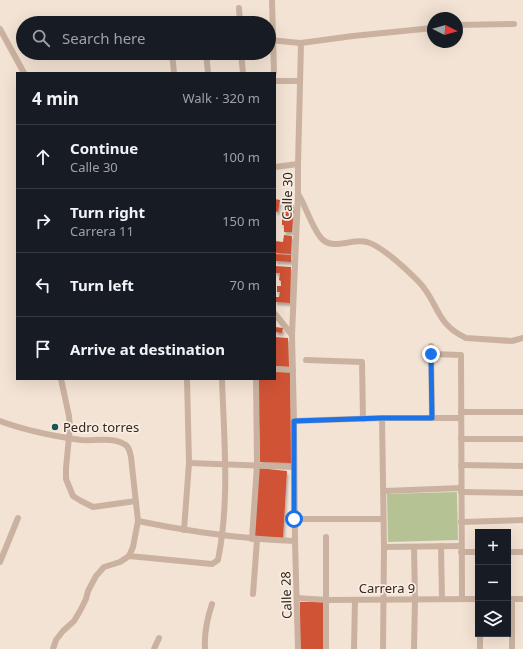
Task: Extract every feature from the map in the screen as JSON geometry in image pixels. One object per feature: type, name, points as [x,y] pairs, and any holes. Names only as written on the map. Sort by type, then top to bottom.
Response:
[{"type":"street","points":[[272,0],[272,16]]},
{"type":"street","points":[[239,8],[240,16]]},
{"type":"street","points":[[463,25],[514,24]]},
{"type":"street","points":[[0,29],[16,58]]},
{"type":"street","points":[[276,40],[301,43],[360,35],[427,29]]},
{"type":"street","name":"Calle 30","points":[[294,541],[292,334],[298,194],[299,81],[301,43]]},
{"type":"street","points":[[17,60],[23,72]]},
{"type":"street","points":[[173,60],[174,72]]},
{"type":"street","points":[[207,60],[208,72]]},
{"type":"street","points":[[242,60],[243,72]]},
{"type":"street","points":[[273,60],[274,72]]},
{"type":"street","points":[[276,81],[299,81]]},
{"type":"street","points":[[276,167],[298,164]]},
{"type":"street","points":[[298,194],[318,234],[324,240],[330,244],[360,241],[368,242],[383,250],[419,282],[434,303],[443,322],[459,335],[466,338],[512,341],[523,338]]},
{"type":"street","points":[[276,315],[292,334]]},
{"type":"street","points":[[431,346],[432,418]]},
{"type":"street","points":[[431,354],[461,354],[462,599]]},
{"type":"street","points":[[306,360],[362,362],[363,419]]},
{"type":"street","points":[[276,369],[293,370]]},
{"type":"street","points":[[62,380],[70,416],[66,479],[73,496],[81,502],[93,507],[136,501]]},
{"type":"street","points":[[184,530],[189,463],[187,380]]},
{"type":"street","points":[[129,556],[212,564],[218,560],[223,535],[225,465],[222,380]]},
{"type":"street","points":[[253,594],[257,465],[256,380]]},
{"type":"street","points":[[294,421],[432,418],[523,412]]},
{"type":"street","points":[[382,418],[384,491],[383,649]]},
{"type":"street","points":[[0,421],[36,433],[69,438],[118,442],[128,447],[132,457],[138,521],[133,547],[129,556],[120,562],[104,567],[96,576],[88,591],[80,612],[74,621],[56,640],[53,649]]},
{"type":"street","points":[[461,438],[523,439]]},
{"type":"street","points":[[189,463],[294,467]]},
{"type":"street","points":[[461,465],[523,466]]},
{"type":"street","points":[[384,491],[461,490],[523,493]]},
{"type":"street","points":[[0,562],[18,518]]},
{"type":"street","points":[[294,519],[383,519]]},
{"type":"street","points":[[461,522],[523,520]]},
{"type":"street","points":[[138,521],[184,530],[254,540],[294,541]]},
{"type":"street","points":[[326,537],[326,649]]},
{"type":"street","name":"Calle 28","points":[[294,541],[298,649]]},
{"type":"street","points":[[384,547],[441,546],[475,551]]},
{"type":"street","points":[[441,546],[442,599]]},
{"type":"street","points":[[414,547],[414,649]]},
{"type":"street","points":[[511,552],[523,552]]},
{"type":"street","name":"Carrera 9","points":[[297,598],[327,600],[475,599]]},
{"type":"street","points":[[511,599],[523,599]]},
{"type":"street","points":[[354,649],[355,600]]},
{"type":"street","points":[[510,601],[512,649]]},
{"type":"street","points":[[205,649],[204,638],[207,620],[212,604]]},
{"type":"street","points":[[480,637],[480,649]]},
{"type":"street","points":[[154,649],[159,638]]},
{"type":"green space","points":[[457,492],[458,540],[388,542],[387,494]]},
{"type":"building","points":[[276,199],[280,200],[278,212],[276,211]]},
{"type":"building","points":[[284,205],[294,205],[292,232],[284,232],[282,219],[286,219],[286,213],[283,213]]},
{"type":"building","points":[[284,235],[292,236],[291,254],[276,253],[276,241],[283,242]]},
{"type":"building","points":[[276,254],[291,255],[291,262],[276,261]]},
{"type":"building","points":[[276,266],[291,267],[290,303],[276,302],[276,297],[279,297],[280,292],[277,292],[277,286],[281,286],[281,281],[279,280],[280,273],[276,273]]},
{"type":"building","points":[[276,327],[283,328],[282,333],[276,332]]},
{"type":"building","points":[[276,337],[288,338],[289,367],[276,366]]},
{"type":"building","points":[[276,371],[290,372],[291,463],[260,462],[258,380],[276,380]]},
{"type":"building","points":[[259,468],[287,471],[283,538],[254,537]]},
{"type":"building","points":[[300,602],[324,602],[323,649],[300,649]]},
{"type":"place","name":"Pedro torres","points":[[55,427]]},
{"type":"route","points":[[294,519],[294,421],[432,418],[431,354]]}]
